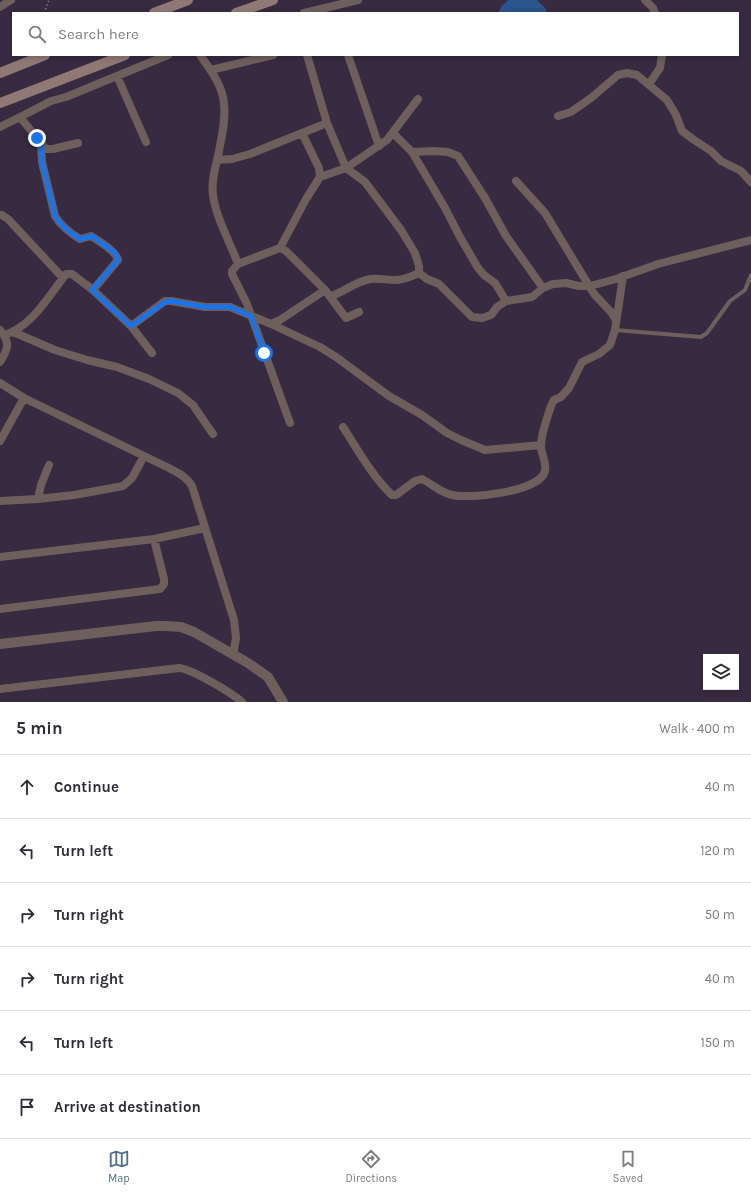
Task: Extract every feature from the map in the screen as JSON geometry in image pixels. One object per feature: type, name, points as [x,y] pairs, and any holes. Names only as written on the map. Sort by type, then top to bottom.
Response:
[{"type":"main road","points":[[157,12],[188,0]]},
{"type":"main road","points":[[239,12],[273,0]]},
{"type":"main road","points":[[0,73],[43,56]]},
{"type":"main road","points":[[0,103],[122,56]]},
{"type":"street","points":[[0,7],[11,0]]},
{"type":"street","points":[[308,12],[358,0]]},
{"type":"street","points":[[645,0],[653,8],[655,12]]},
{"type":"street","points":[[1,125],[51,101],[66,98],[166,56]]},
{"type":"street","points":[[201,56],[211,70],[220,88],[224,103],[224,116],[214,175],[213,194],[216,207],[238,264]]},
{"type":"street","points":[[211,70],[269,56]]},
{"type":"street","points":[[307,56],[327,123],[346,168],[365,182],[401,230],[415,254],[419,266],[419,273]]},
{"type":"street","points":[[348,56],[379,146]]},
{"type":"street","points":[[648,84],[660,68],[662,56]]},
{"type":"street","points":[[558,116],[571,112],[592,98],[618,75],[627,73],[633,74],[667,100],[676,115],[682,131],[711,151],[721,160],[741,171],[751,182]]},
{"type":"street","points":[[117,76],[146,142]]},
{"type":"street","points":[[290,423],[251,316],[232,271],[238,264],[280,248],[306,199],[320,177],[346,168],[387,140],[418,99]]},
{"type":"street","points":[[20,117],[46,149],[78,143]]},
{"type":"street","points":[[217,160],[243,157],[327,123]]},
{"type":"street","points":[[302,133],[319,168],[320,177]]},
{"type":"street","points":[[393,133],[412,152],[478,268],[484,275],[495,283],[506,301]]},
{"type":"street","points":[[41,144],[42,162],[55,216],[58,221],[80,239],[92,236],[115,253],[117,257],[118,260],[92,290]]},
{"type":"street","points":[[412,152],[448,152],[458,156],[485,198],[506,236],[543,288]]},
{"type":"street","points":[[516,181],[544,213],[594,294],[611,312],[616,320]]},
{"type":"street","points":[[0,215],[8,219],[63,278]]},
{"type":"street","points":[[419,273],[439,284],[472,317],[482,318],[491,315],[497,307],[506,301],[532,297],[543,288],[553,284],[590,286],[658,264],[751,240]]},
{"type":"street","points":[[280,248],[286,251],[328,293],[346,318],[359,312]]},
{"type":"street","points":[[271,324],[328,293],[338,294],[356,283],[371,279],[396,280],[411,277],[419,273]]},
{"type":"street","points":[[13,332],[26,323],[66,274],[72,274],[92,290],[131,326],[152,353]]},
{"type":"street","points":[[343,427],[376,477],[392,495],[396,495],[415,481],[422,479],[449,495],[457,496],[508,493],[540,479],[544,472],[545,463],[541,446],[546,421],[554,400],[565,393],[582,362],[600,354],[610,345],[615,330],[623,276]]},
{"type":"street","points":[[131,326],[165,302],[171,301],[205,307],[230,307],[320,346],[389,396],[427,418],[447,433],[461,440],[485,450],[541,446]]},
{"type":"street","points":[[2,332],[13,332],[55,350],[87,360],[118,367],[149,379],[178,393],[193,405],[212,434]]},
{"type":"street","points":[[0,362],[7,349],[7,340],[2,332]]},
{"type":"street","points":[[0,383],[24,398],[182,474],[189,480],[234,620],[236,638],[232,654]]},
{"type":"street","points":[[0,441],[24,398]]},
{"type":"street","points":[[0,501],[38,499],[99,491],[123,486],[132,478],[144,456]]},
{"type":"street","points":[[38,499],[41,485],[49,465]]},
{"type":"street","points":[[0,557],[154,539],[205,528]]},
{"type":"street","points":[[0,609],[160,589],[164,584],[164,580],[154,539]]},
{"type":"street","points":[[0,644],[166,626],[181,627],[194,632],[261,671],[268,677],[283,702]]},
{"type":"street","points":[[0,689],[179,668],[199,676],[242,702]]},
{"type":"lane","points":[[615,330],[701,337],[707,333],[730,302],[745,290],[751,275]]},
{"type":"path","points":[[44,12],[49,0]]},
{"type":"water","points":[[508,0],[537,0],[545,8],[547,12],[498,12]]},
{"type":"route","points":[[37,138],[41,144],[42,162],[55,216],[58,221],[80,239],[92,236],[97,239],[115,253],[117,257],[118,260],[92,290],[131,326],[165,302],[171,301],[205,307],[230,307],[251,316],[264,353]]}]
